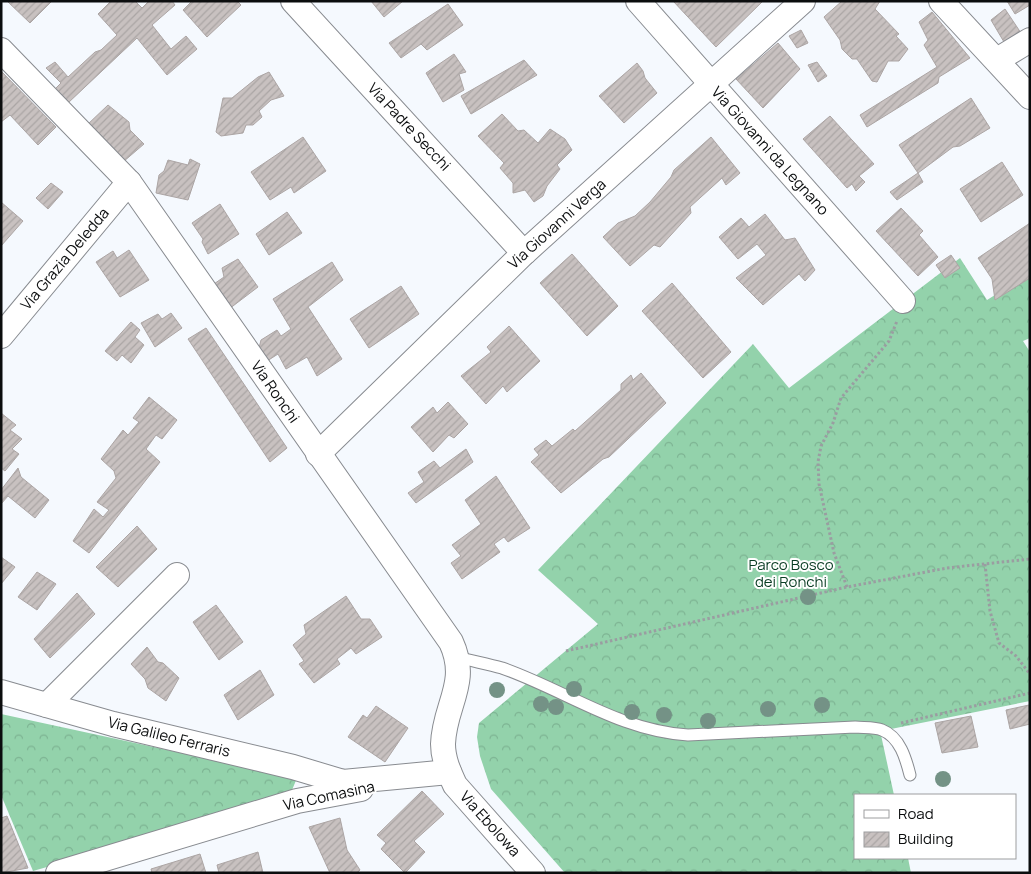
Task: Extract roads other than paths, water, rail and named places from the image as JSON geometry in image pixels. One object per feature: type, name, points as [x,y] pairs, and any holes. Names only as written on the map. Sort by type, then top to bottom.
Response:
[{"type":"street","name":"Via Padre Secchi","points":[[293,1],[524,253]]},
{"type":"street","name":"Via Giovanni da Legnano","points":[[638,1],[903,301]]},
{"type":"street","name":"Via Giovanni Verga","points":[[318,454],[524,253],[803,1]]},
{"type":"street","points":[[941,1],[1030,97]]},
{"type":"street","points":[[997,60],[1030,40]]},
{"type":"street","name":"Via Ronchi","points":[[1,50],[129,182],[451,642],[457,657],[458,678],[443,744],[444,758],[449,772]]},
{"type":"street","name":"Via Grazia Deledda","points":[[1,336],[129,182]]},
{"type":"street","points":[[47,705],[177,575]]},
{"type":"street","name":"Via Galileo Ferraris","points":[[1,692],[114,724],[293,767]]},
{"type":"street","name":"Via Comasina","points":[[293,767],[343,782],[449,772]]},
{"type":"street","name":"Via Comasina","points":[[58,873],[104,867],[298,801],[449,772]]},
{"type":"street","name":"Via Ebolowa","points":[[449,772],[455,785],[533,873]]},
{"type":"lane","points":[[457,657],[502,668],[602,713],[662,733],[688,735],[855,727],[882,730],[896,741],[906,757],[910,775]]},
{"type":"park label","name":"Parco Bosco dei Ronchi","points":[[791,574]]}]
